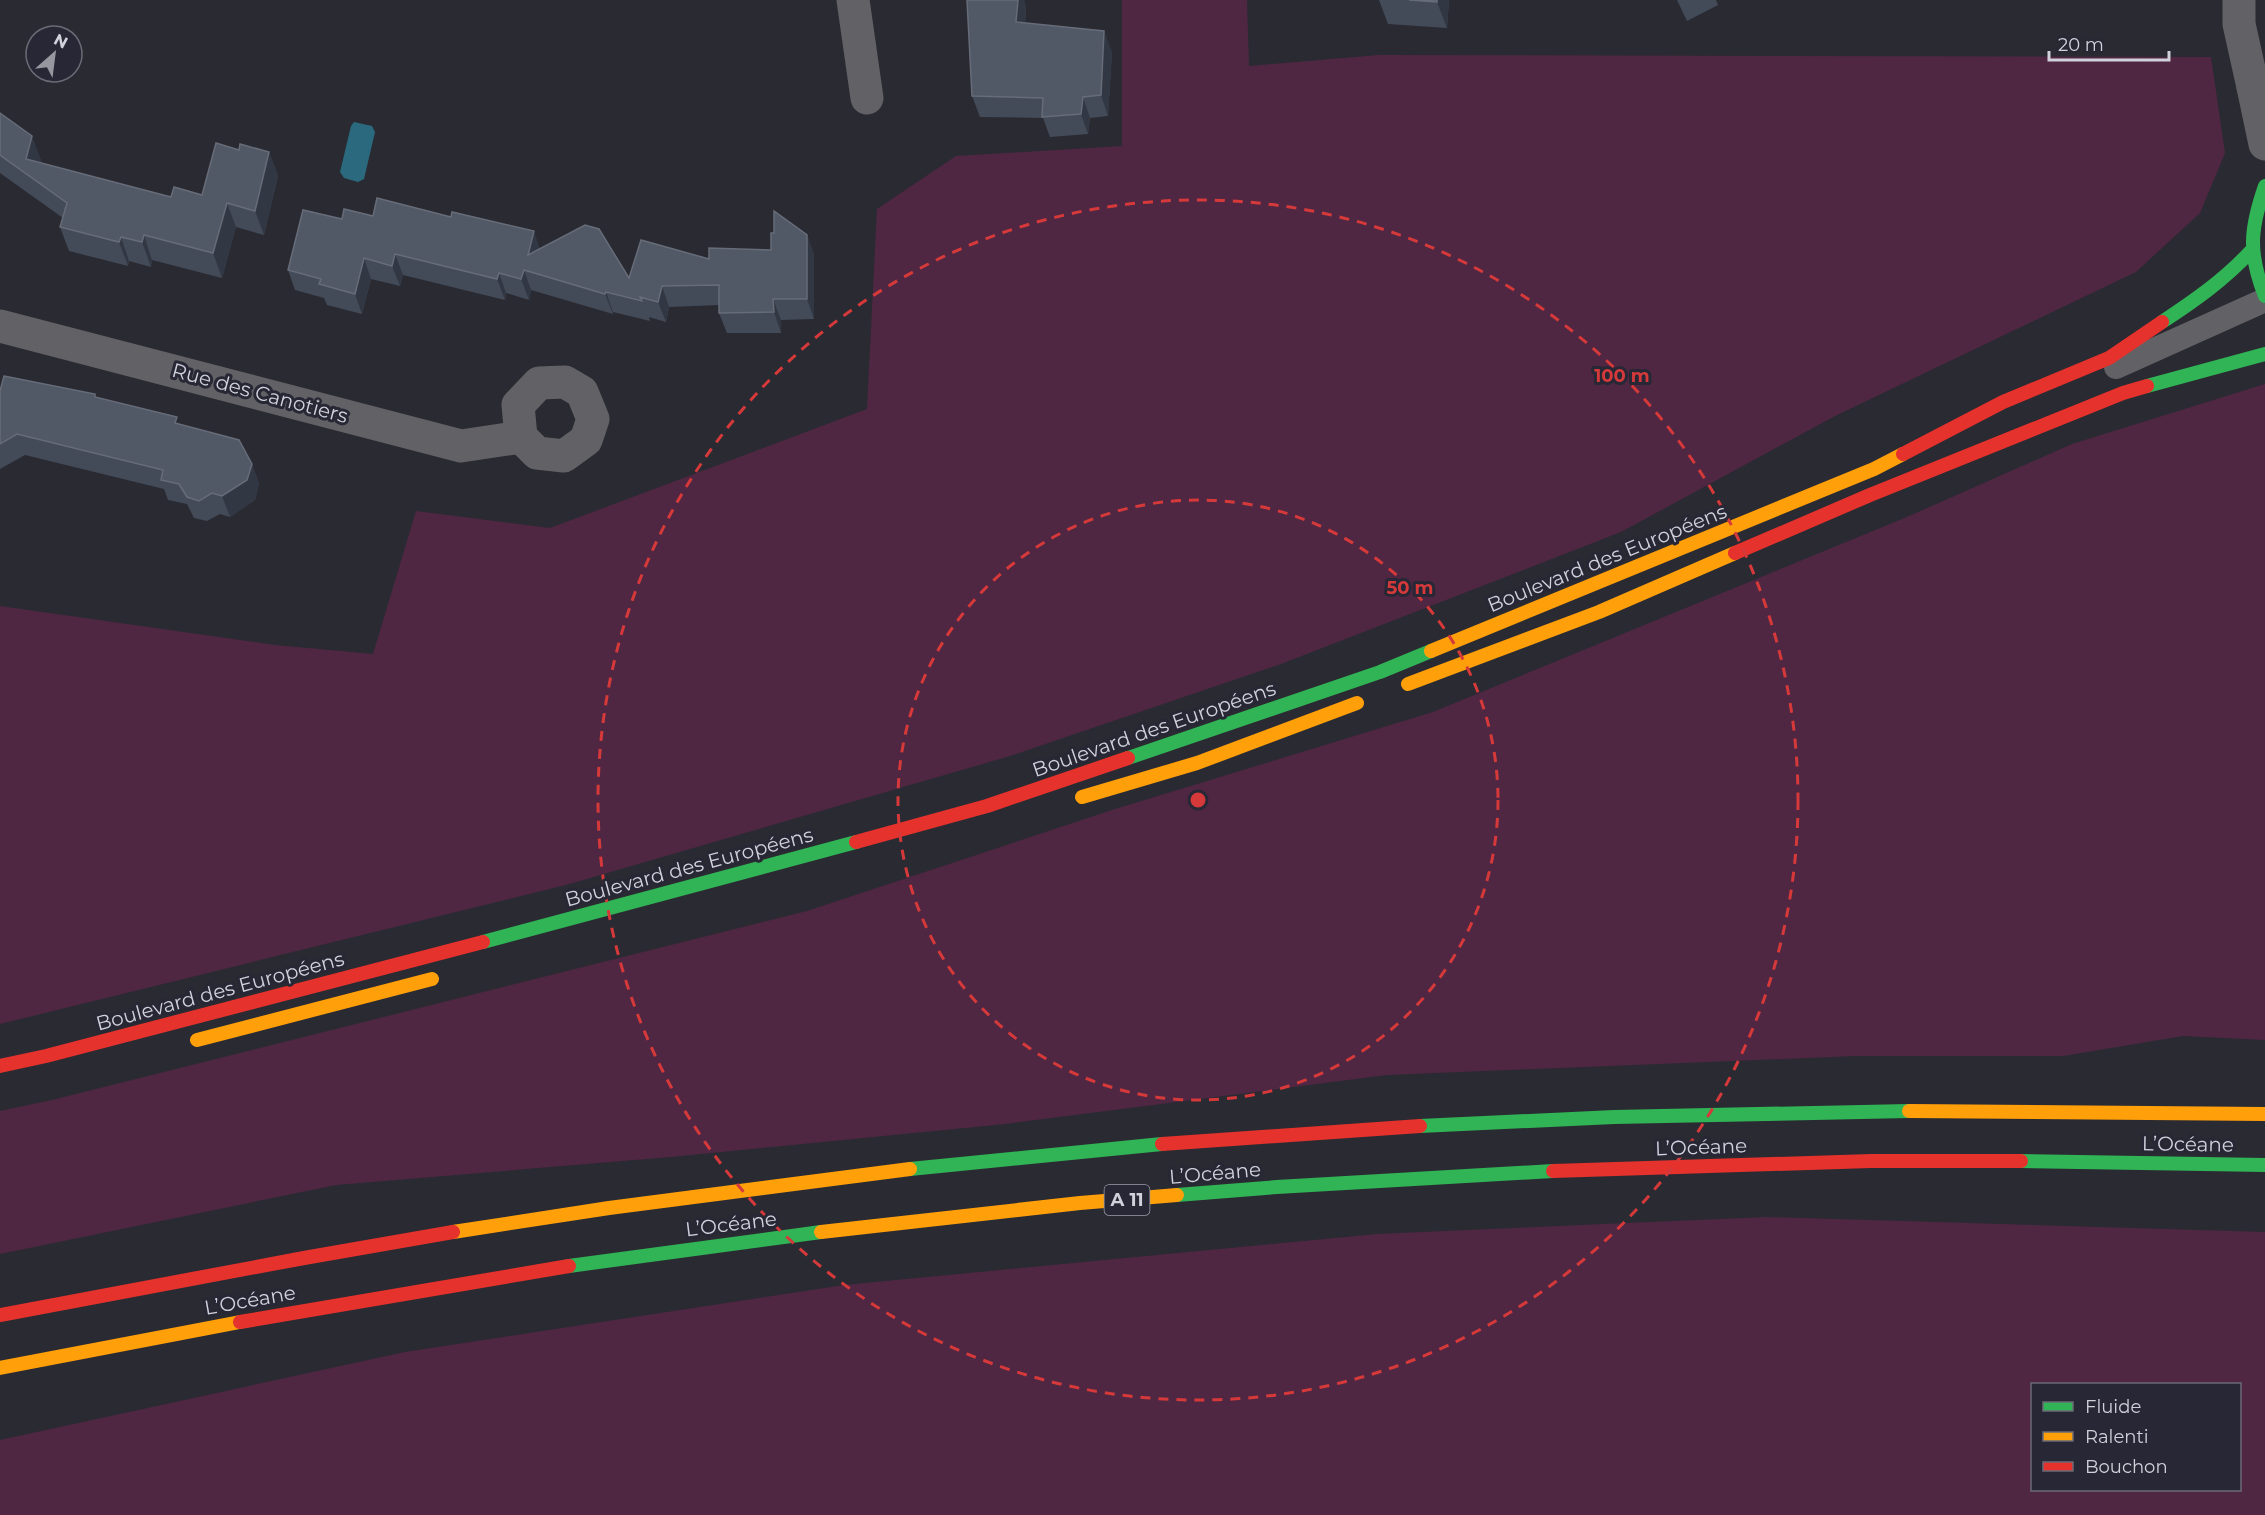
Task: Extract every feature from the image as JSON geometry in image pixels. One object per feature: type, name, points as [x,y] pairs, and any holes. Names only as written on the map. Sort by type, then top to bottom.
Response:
[{"type":"main road","points":[[2265,186],[2253,226],[2250,252],[2265,298]]},
{"type":"main road","name":"Boulevard des Européens","points":[[0,1066],[58,1053],[568,920],[987,806],[1380,672],[1874,469],[2003,402],[2109,358],[2201,296],[2231,272],[2250,252]]},
{"type":"main road","points":[[1398,688],[1599,612],[1870,495],[2123,393],[2265,354]]},
{"type":"main road","name":"Boulevard des Européens","points":[[1064,802],[1197,763],[1364,700]]},
{"type":"main road","name":"Boulevard des Européens","points":[[186,1042],[291,1017],[441,976]]},
{"type":"main road","name":"L’Océane","points":[[0,1315],[255,1265],[610,1208],[857,1175],[1217,1140],[1387,1128],[1618,1117],[1857,1111],[2092,1110],[2265,1114]]},
{"type":"main road","name":"L’Océane","points":[[0,1368],[397,1294],[667,1252],[916,1221],[1139,1198],[1261,1188],[1527,1172],[1785,1164],[1995,1160],[2265,1166]]},
{"type":"street","points":[[854,0],[867,98]]},
{"type":"street","points":[[2239,0],[2239,24],[2259,91],[2265,144]]},
{"type":"street","name":"Rue des Canotiers","points":[[0,326],[460,446],[521,437]]},
{"type":"lane","points":[[0,1077],[550,940],[860,853],[1067,791],[1282,718],[1520,631],[1765,531],[2265,298]]},
{"type":"shaded area","points":[[1122,0],[1247,0],[1249,66],[1379,55],[2211,57],[2225,153],[2200,213],[2136,272],[1835,416],[1621,532],[1281,664],[1010,756],[566,885],[0,1024],[0,606],[275,645],[373,654],[416,511],[550,528],[867,409],[877,209],[956,156],[1122,146]]},
{"type":"shaded area","points":[[2265,384],[2265,1040],[2183,1036],[2063,1056],[1855,1056],[1387,1075],[1005,1124],[671,1157],[336,1185],[0,1254],[0,1111],[52,1100],[807,911],[1112,810],[1433,712],[1907,517],[2072,444]]},
{"type":"shaded area","points":[[1767,1217],[2265,1232],[2265,1515],[0,1515],[0,1440],[405,1352],[844,1285],[1377,1234]]},
{"type":"water","points":[[354,122],[372,126],[375,132],[364,179],[358,182],[344,178],[340,172],[351,126]]},
{"type":"building","points":[[967,0],[1018,0],[1016,22],[1104,31],[1101,95],[1083,97],[1081,114],[1042,117],[1043,98],[972,96]]},
{"type":"building","points":[[1409,0],[1437,0],[1437,2]]},
{"type":"building","points":[[0,113],[32,136],[26,159],[171,197],[174,187],[202,195],[216,143],[239,150],[240,144],[269,152],[255,211],[227,203],[213,253],[144,235],[142,242],[121,237],[119,242],[60,227],[67,203],[0,155]]},
{"type":"building","points":[[377,198],[451,217],[452,212],[534,231],[528,255],[585,225],[599,229],[629,278],[641,240],[709,259],[709,248],[771,250],[774,211],[807,235],[807,299],[773,299],[774,312],[719,313],[719,285],[662,286],[658,302],[640,297],[642,301],[606,292],[605,294],[524,270],[521,279],[499,273],[497,279],[395,254],[392,266],[364,258],[355,294],[319,284],[321,279],[288,270],[303,210],[342,219],[344,209],[373,216]]},
{"type":"building","points":[[4,376],[95,394],[95,397],[177,417],[175,423],[239,440],[252,464],[247,480],[222,496],[212,493],[199,501],[187,497],[179,484],[161,480],[163,470],[17,434],[0,444],[0,391]]},
{"type":"traffic: fast","points":[[2265,186],[2256,215],[2253,241],[2256,267],[2265,296]]},
{"type":"traffic: fast","points":[[2162,322],[2208,290],[2250,252]]},
{"type":"traffic: fast","points":[[2147,386],[2265,354]]},
{"type":"traffic: fast","points":[[1128,758],[1380,672],[1431,651]]},
{"type":"traffic: fast","points":[[483,942],[856,842]]},
{"type":"traffic: fast","points":[[1420,1126],[1614,1117],[1909,1111]]},
{"type":"traffic: fast","points":[[910,1169],[1162,1144]]},
{"type":"traffic: fast","points":[[2021,1161],[2265,1165]]},
{"type":"traffic: fast","points":[[1177,1195],[1553,1171]]},
{"type":"traffic: fast","points":[[569,1266],[821,1232]]},
{"type":"traffic: slow","points":[[1431,651],[1874,469],[1903,454]]},
{"type":"traffic: slow","points":[[1408,684],[1599,612],[1735,553]]},
{"type":"traffic: slow","points":[[1082,797],[1197,763],[1357,703]]},
{"type":"traffic: slow","points":[[197,1040],[432,979]]},
{"type":"traffic: slow","points":[[1909,1111],[2265,1114]]},
{"type":"traffic: slow","points":[[453,1232],[609,1208],[910,1169]]},
{"type":"traffic: slow","points":[[821,1232],[1080,1203],[1177,1195]]},
{"type":"traffic: slow","points":[[0,1368],[240,1322]]},
{"type":"traffic: jam","points":[[1903,454],[2003,402],[2109,358],[2162,322]]},
{"type":"traffic: jam","points":[[1735,553],[1870,495],[2123,393],[2147,386]]},
{"type":"traffic: jam","points":[[856,842],[987,806],[1128,758]]},
{"type":"traffic: jam","points":[[0,1066],[483,942]]},
{"type":"traffic: jam","points":[[1162,1144],[1420,1126]]},
{"type":"traffic: jam","points":[[1553,1171],[1871,1161],[2021,1161]]},
{"type":"traffic: jam","points":[[0,1315],[453,1232]]},
{"type":"traffic: jam","points":[[240,1322],[569,1266]]}]
